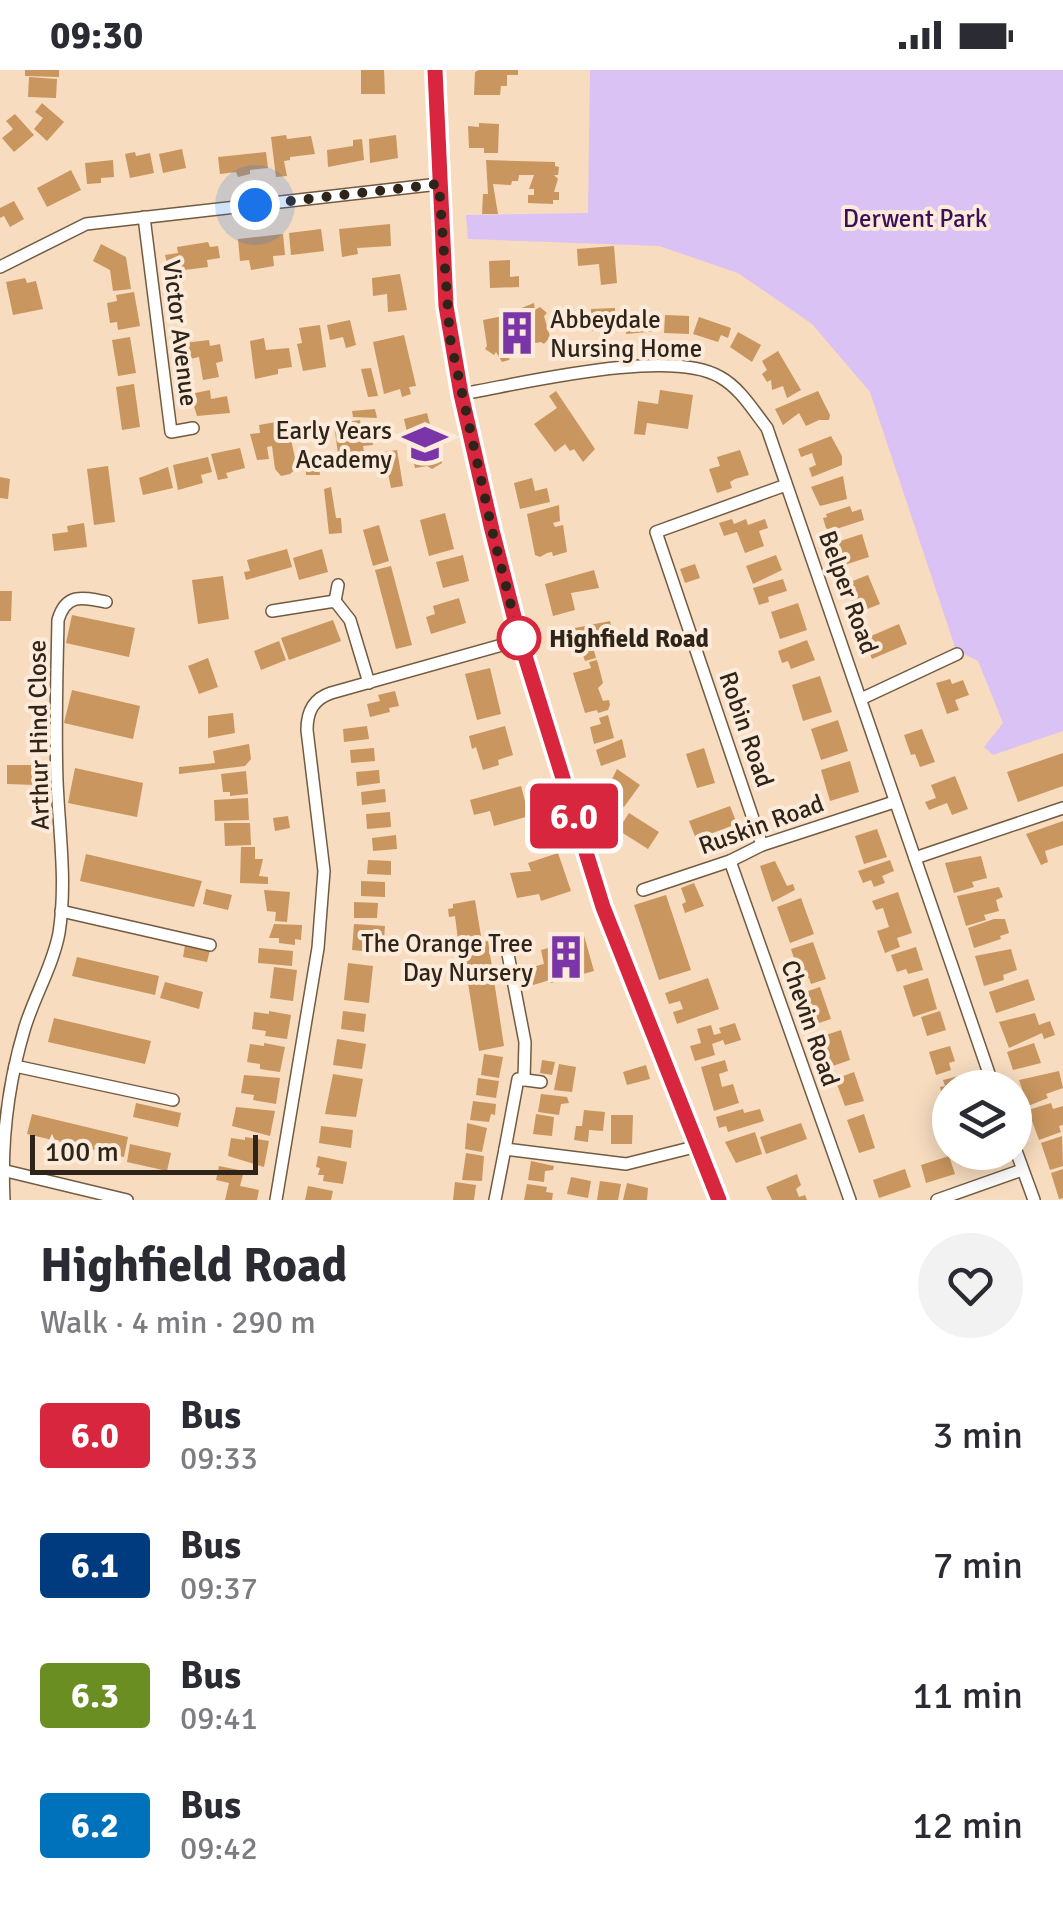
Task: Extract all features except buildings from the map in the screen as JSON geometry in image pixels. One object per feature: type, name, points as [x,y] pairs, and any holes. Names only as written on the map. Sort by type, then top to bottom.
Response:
[{"type":"main road","points":[[436,70],[446,306],[461,394],[520,640],[603,907],[718,1200]]},
{"type":"street","points":[[0,267],[86,224],[439,184]]},
{"type":"street","name":"Victor Avenue","points":[[144,217],[171,432],[194,428]]},
{"type":"street","name":"Belper Road","points":[[461,394],[644,365],[697,369],[719,376],[737,391],[767,428],[988,1070]]},
{"type":"street","name":"Robin Road","points":[[762,844],[656,532],[786,486]]},
{"type":"street","points":[[338,585],[335,601],[350,620],[369,683]]},
{"type":"street","name":"Arthur Hind Close","points":[[4,1200],[5,1118],[14,1066],[53,955],[61,910],[63,838],[56,722],[58,620],[62,606],[70,599],[106,602]]},
{"type":"street","points":[[272,612],[335,601]]},
{"type":"street","points":[[276,1200],[318,948],[324,871],[308,719],[318,699],[520,640]]},
{"type":"street","points":[[863,698],[958,654]]},
{"type":"street","name":"Ruskin Road","points":[[643,890],[730,861],[762,844],[894,802]]},
{"type":"street","points":[[914,858],[1063,808]]},
{"type":"street","name":"Chevin Road","points":[[730,861],[850,1200]]},
{"type":"street","points":[[61,910],[210,945]]},
{"type":"street","points":[[507,949],[525,1042],[524,1080]]},
{"type":"street","points":[[14,1066],[173,1100]]},
{"type":"street","points":[[495,1200],[518,1079],[541,1082]]},
{"type":"street","points":[[505,1149],[626,1164],[698,1146]]},
{"type":"street","points":[[2,1170],[127,1200]]},
{"type":"street","points":[[937,1200],[1022,1170],[1034,1200]]},
{"type":"green space","name":"Derwent Park","points":[[590,70],[1063,70],[1063,731],[993,755],[984,747],[1003,723],[978,661],[956,650],[870,392],[812,324],[738,273],[659,246],[468,239],[466,215],[588,213]]},
{"type":"bus line","name":"6.0","points":[[435,70],[446,306],[461,394],[492,530],[520,640],[603,907],[719,1200]]},
{"type":"place","name":"Abbeydale Nursing Home","points":[[517,333]]},
{"type":"place","name":"Early Years Academy","points":[[425,444]]},
{"type":"place","name":"Highfield Road","points":[[519,638]]},
{"type":"place","name":"The Orange Tree Day Nursery","points":[[566,957]]},
{"type":"route","points":[[255,205],[439,184],[450,338],[519,638]]}]
